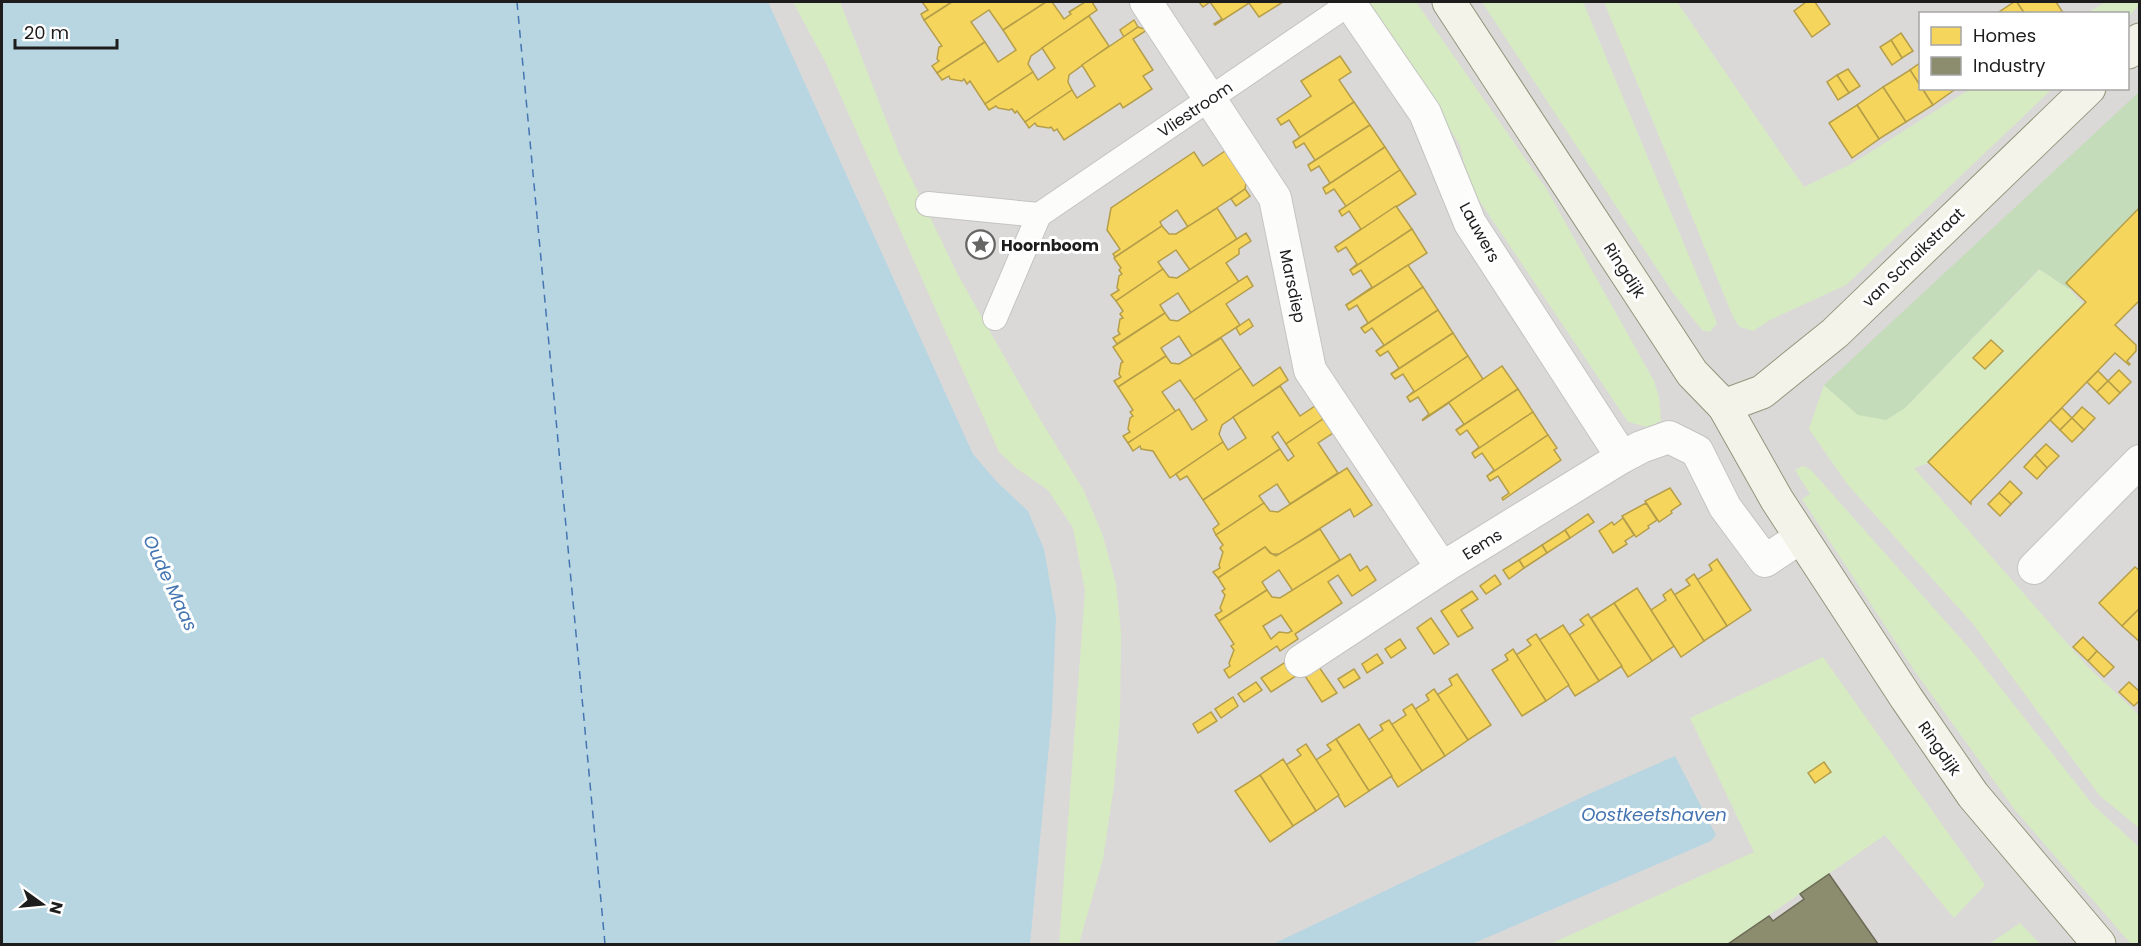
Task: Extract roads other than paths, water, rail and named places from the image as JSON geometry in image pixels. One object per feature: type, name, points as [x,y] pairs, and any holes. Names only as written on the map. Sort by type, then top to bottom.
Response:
[{"type":"main road","name":"Ringdijk","points":[[1449,2],[1692,373],[1724,406],[1763,478],[1907,699],[1973,795],[2099,945]]},
{"type":"main road","name":"van Schaikstraat","points":[[1724,406],[1762,392],[1835,333],[2087,90]]},
{"type":"street","name":"Marsdiep","points":[[1146,2],[1275,198],[1310,370],[1442,568]]},
{"type":"street","name":"Vliestroom","points":[[1039,215],[1350,2]]},
{"type":"street","name":"Lauwers","points":[[1350,2],[1425,113],[1470,224],[1622,457]]},
{"type":"street","points":[[928,204],[1039,215],[995,318]]},
{"type":"street","name":"Eems","points":[[1301,661],[1442,568],[1622,457],[1669,437],[1697,451],[1725,507],[1765,561],[1801,537]]},
{"type":"street","points":[[2034,568],[2138,467]]},
{"type":"water","name":"Oude Maas","points":[[2,2],[768,2],[973,454],[997,482],[1028,511],[1044,549],[1056,617],[1052,714],[1030,944],[2,944]]},
{"type":"water","name":"Oostkeetshaven","points":[[1675,756],[1716,835],[1711,841],[1472,944],[1273,944],[1591,793]]},
{"type":"place","name":"Hoornboom","points":[[980,245]]}]
